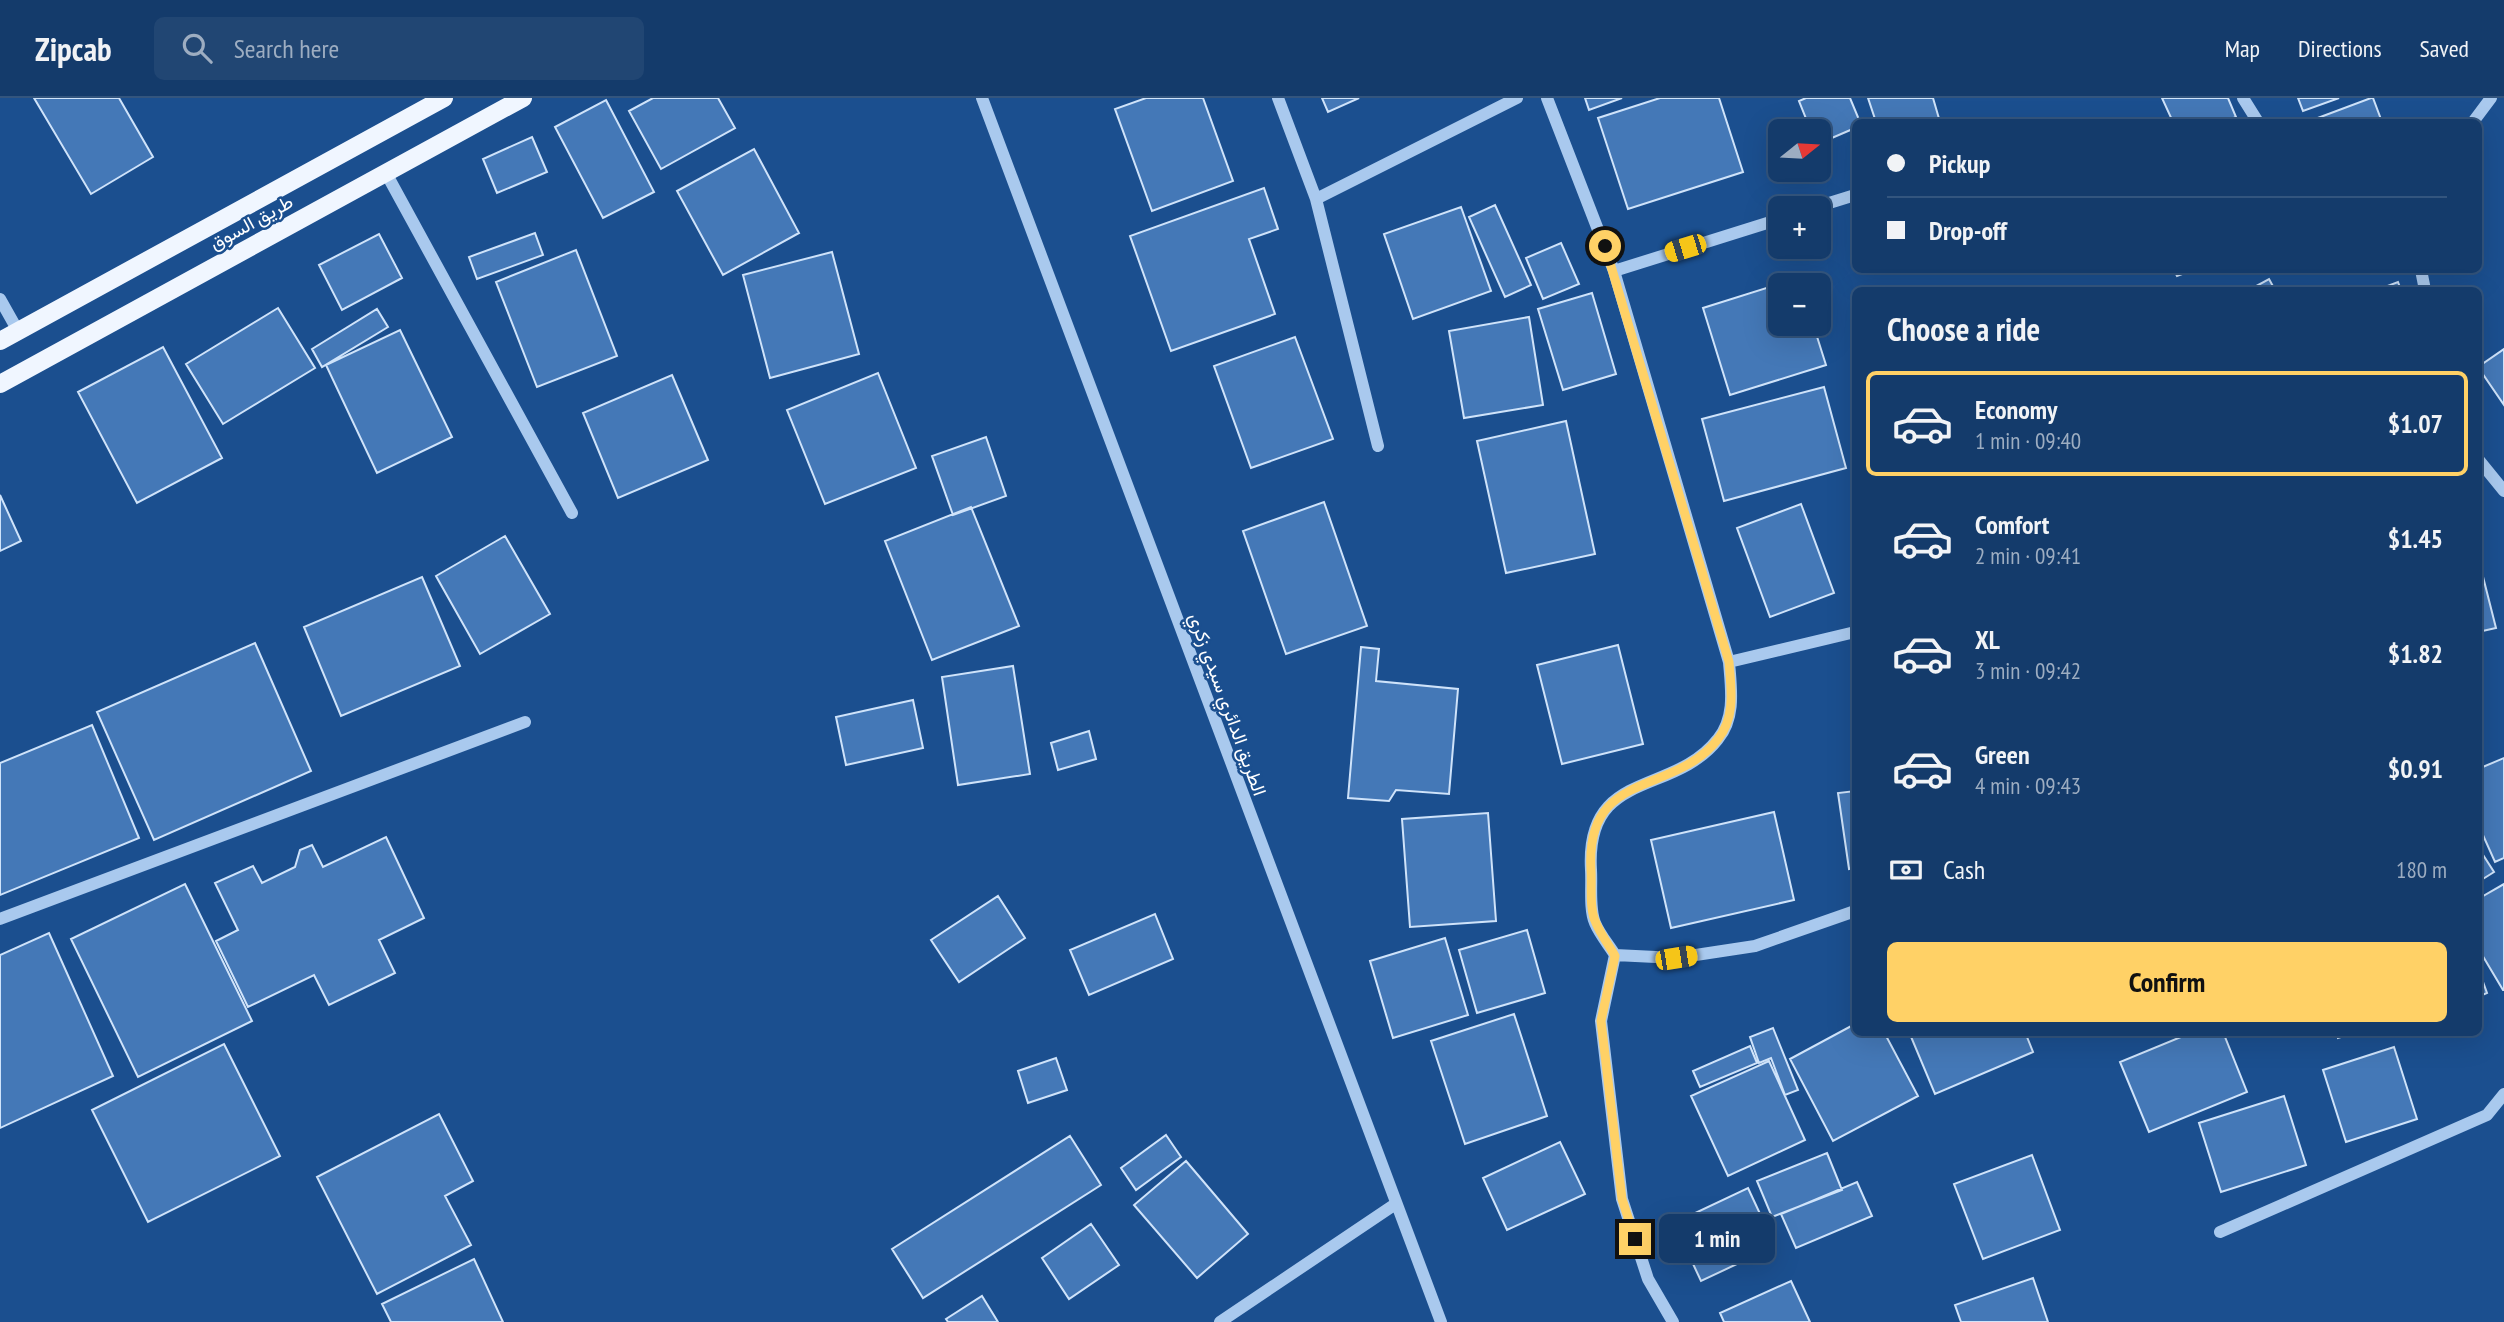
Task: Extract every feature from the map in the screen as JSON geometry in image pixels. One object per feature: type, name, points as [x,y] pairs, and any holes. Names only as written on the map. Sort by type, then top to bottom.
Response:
[{"type":"main road","name":"طريق السوق","points":[[0,341],[444,98]]},
{"type":"main road","name":"طريق السوق","points":[[0,384],[523,98]]},
{"type":"street","name":"الطريق الدائري سيدي زكري","points":[[982,98],[1394,1205],[1441,1322]]},
{"type":"street","points":[[1278,98],[1315,199],[1378,446]]},
{"type":"street","points":[[1315,199],[1517,98]]},
{"type":"street","points":[[1547,98],[1614,271],[1729,662],[1732,706],[1720,738],[1699,758],[1626,792],[1607,805],[1596,824],[1590,861],[1594,921],[1615,956],[1601,1021],[1622,1199],[1648,1279],[1673,1322]]},
{"type":"street","points":[[2243,98],[2256,119]]},
{"type":"street","points":[[2475,119],[2491,98]]},
{"type":"street","points":[[386,173],[572,513]]},
{"type":"street","points":[[1831,202],[1852,196]]},
{"type":"street","points":[[1614,271],[1768,223]]},
{"type":"street","points":[[0,299],[18,331]]},
{"type":"street","points":[[2482,466],[2504,491]]},
{"type":"street","points":[[1729,662],[1852,633]]},
{"type":"street","points":[[0,919],[525,722]]},
{"type":"street","points":[[1615,956],[1676,958],[1755,946],[1852,912]]},
{"type":"street","points":[[2220,1231],[2487,1115],[2504,1094]]},
{"type":"street","points":[[1220,1322],[1394,1205]]},
{"type":"building","points":[[34,98],[119,98],[153,157],[91,194]]},
{"type":"building","points":[[653,98],[718,98],[735,128],[661,169],[629,111]]},
{"type":"building","points":[[1146,98],[1203,98],[1233,181],[1152,211],[1115,109]]},
{"type":"building","points":[[1322,98],[1359,98],[1328,112]]},
{"type":"building","points":[[1585,98],[1622,98],[1589,110]]},
{"type":"building","points":[[1660,98],[1719,98],[1743,172],[1628,209],[1598,118]]},
{"type":"building","points":[[1806,98],[1850,98],[1859,119],[1852,119],[1852,129],[1831,138],[1831,119],[1806,119],[1799,101]]},
{"type":"building","points":[[1868,98],[1933,98],[1939,119],[1875,119]]},
{"type":"building","points":[[2162,98],[2228,98],[2236,117],[2231,119],[2172,119]]},
{"type":"building","points":[[2298,98],[2339,98],[2303,111]]},
{"type":"building","points":[[2371,98],[2381,119],[2315,119]]},
{"type":"building","points":[[606,100],[654,192],[603,218],[555,127]]},
{"type":"building","points":[[532,137],[547,172],[497,193],[483,159]]},
{"type":"building","points":[[754,149],[799,233],[723,275],[677,191]]},
{"type":"building","points":[[1264,188],[1278,229],[1249,239],[1275,314],[1171,351],[1130,236]]},
{"type":"building","points":[[1495,205],[1531,285],[1505,297],[1469,217]]},
{"type":"building","points":[[1461,207],[1491,291],[1413,319],[1384,234]]},
{"type":"building","points":[[535,233],[543,255],[477,279],[469,257]]},
{"type":"building","points":[[379,234],[402,278],[342,310],[319,265]]},
{"type":"building","points":[[1561,243],[1579,284],[1543,299],[1526,258]]},
{"type":"building","points":[[576,250],[617,356],[537,387],[496,282]]},
{"type":"building","points":[[832,252],[859,354],[770,378],[743,275]]},
{"type":"building","points":[[2269,279],[2273,287],[2254,287]]},
{"type":"building","points":[[2398,282],[2400,287],[2385,287]]},
{"type":"building","points":[[1768,287],[1768,336],[1817,336],[1826,365],[1730,395],[1703,308]]},
{"type":"building","points":[[1592,293],[1616,374],[1563,390],[1538,309]]},
{"type":"building","points":[[278,308],[315,368],[223,424],[186,364]]},
{"type":"building","points":[[377,309],[388,327],[322,367],[312,349]]},
{"type":"building","points":[[1529,317],[1543,405],[1464,418],[1449,331]]},
{"type":"building","points":[[400,330],[452,437],[377,473],[326,365]]},
{"type":"building","points":[[1295,337],[1333,439],[1251,468],[1214,366]]},
{"type":"building","points":[[163,347],[222,458],[137,503],[78,392]]},
{"type":"building","points":[[2504,349],[2504,405],[2482,373],[2482,364]]},
{"type":"building","points":[[878,373],[916,468],[825,504],[787,410]]},
{"type":"building","points":[[672,375],[708,460],[618,498],[583,413]]},
{"type":"building","points":[[1824,387],[1846,468],[1724,501],[1702,419]]},
{"type":"building","points":[[1566,421],[1595,554],[1506,573],[1477,441]]},
{"type":"building","points":[[986,437],[1006,496],[953,515],[932,456]]},
{"type":"building","points":[[0,495],[21,541],[0,551]]},
{"type":"building","points":[[1324,502],[1367,626],[1286,654],[1243,531]]},
{"type":"building","points":[[1801,504],[1834,593],[1770,617],[1737,528]]},
{"type":"building","points":[[971,507],[1019,626],[932,660],[885,541]]},
{"type":"building","points":[[505,536],[550,614],[480,654],[436,576]]},
{"type":"building","points":[[2482,573],[2496,628],[2482,631]]},
{"type":"building","points":[[422,577],[460,666],[341,716],[304,627]]},
{"type":"building","points":[[255,643],[311,771],[154,840],[97,712]]},
{"type":"building","points":[[1618,645],[1643,744],[1562,764],[1537,665]]},
{"type":"building","points":[[1361,647],[1379,649],[1376,681],[1458,689],[1449,794],[1396,790],[1389,801],[1348,798]]},
{"type":"building","points":[[1013,666],[1030,774],[958,785],[942,677]]},
{"type":"building","points":[[913,700],[923,748],[846,765],[836,717]]},
{"type":"building","points":[[92,725],[139,838],[0,895],[0,763]]},
{"type":"building","points":[[1089,731],[1096,759],[1058,770],[1051,743]]},
{"type":"building","points":[[2504,758],[2504,858],[2495,862],[2482,833],[2482,767]]},
{"type":"building","points":[[1852,791],[1852,868],[1849,869],[1838,793]]},
{"type":"building","points":[[1774,812],[1794,900],[1671,928],[1651,840]]},
{"type":"building","points":[[1488,813],[1496,921],[1410,927],[1402,819]]},
{"type":"building","points":[[386,837],[424,918],[379,940],[395,973],[329,1005],[314,975],[248,1007],[216,941],[238,930],[215,883],[253,866],[262,883],[295,867],[300,850],[312,845],[323,867]]},
{"type":"building","points":[[2482,853],[2494,872],[2482,880]]},
{"type":"building","points":[[185,884],[252,1021],[138,1077],[71,939]]},
{"type":"building","points":[[2504,884],[2504,990],[2482,955],[2482,897]]},
{"type":"building","points":[[998,896],[1025,938],[959,982],[931,940]]},
{"type":"building","points":[[1155,914],[1173,959],[1089,995],[1070,950]]},
{"type":"building","points":[[1527,930],[1545,993],[1477,1013],[1459,950]]},
{"type":"building","points":[[49,933],[113,1076],[0,1128],[0,955]]},
{"type":"building","points":[[1445,938],[1468,1015],[1393,1038],[1370,961]]},
{"type":"building","points":[[2482,979],[2487,993],[2482,995]]},
{"type":"building","points":[[1514,1014],[1547,1116],[1465,1144],[1431,1041]]},
{"type":"building","points":[[1852,1026],[1852,1036],[1886,1036],[1918,1096],[1833,1141],[1790,1059]]},
{"type":"building","points":[[1773,1028],[1798,1090],[1785,1095],[1771,1058],[1759,1063],[1750,1037]]},
{"type":"building","points":[[1911,1036],[2027,1036],[2033,1052],[1935,1094]]},
{"type":"building","points":[[2183,1036],[2225,1036],[2247,1092],[2149,1132],[2120,1062]]},
{"type":"building","points":[[224,1044],[280,1156],[148,1222],[92,1110]]},
{"type":"building","points":[[1750,1046],[1757,1063],[1700,1087],[1693,1071]]},
{"type":"building","points":[[2394,1047],[2417,1119],[2346,1142],[2323,1070]]},
{"type":"building","points":[[1056,1058],[1067,1090],[1028,1103],[1018,1071]]},
{"type":"building","points":[[1769,1061],[1805,1140],[1728,1176],[1691,1096]]},
{"type":"building","points":[[2284,1096],[2306,1165],[2221,1192],[2199,1123]]},
{"type":"building","points":[[439,1114],[473,1181],[445,1196],[471,1245],[377,1294],[317,1177]]},
{"type":"building","points":[[1166,1135],[1181,1157],[1136,1190],[1121,1168]]},
{"type":"building","points":[[1070,1136],[1101,1185],[923,1298],[892,1249]]},
{"type":"building","points":[[1560,1142],[1585,1194],[1507,1230],[1483,1178]]},
{"type":"building","points":[[1827,1153],[1842,1190],[1772,1217],[1757,1181]]},
{"type":"building","points":[[2032,1155],[2060,1230],[1983,1259],[1954,1184]]},
{"type":"building","points":[[1186,1161],[1248,1234],[1197,1278],[1134,1205]]},
{"type":"building","points":[[1857,1182],[1872,1216],[1796,1248],[1781,1214]]},
{"type":"building","points":[[1748,1188],[1775,1246],[1701,1281],[1674,1223]]},
{"type":"building","points":[[1091,1224],[1119,1265],[1069,1299],[1042,1258]]},
{"type":"building","points":[[474,1259],[503,1322],[391,1322],[382,1304]]},
{"type":"building","points":[[2033,1278],[2048,1322],[1961,1322],[1955,1305]]},
{"type":"building","points":[[1791,1281],[1810,1322],[1724,1322],[1720,1313]]},
{"type":"building","points":[[982,1296],[998,1322],[948,1322],[946,1319]]},
{"type":"route","points":[[1605,246],[1729,662],[1732,706],[1720,738],[1699,758],[1626,792],[1607,805],[1596,824],[1590,861],[1594,921],[1615,956],[1601,1021],[1622,1199],[1635,1239]]}]
